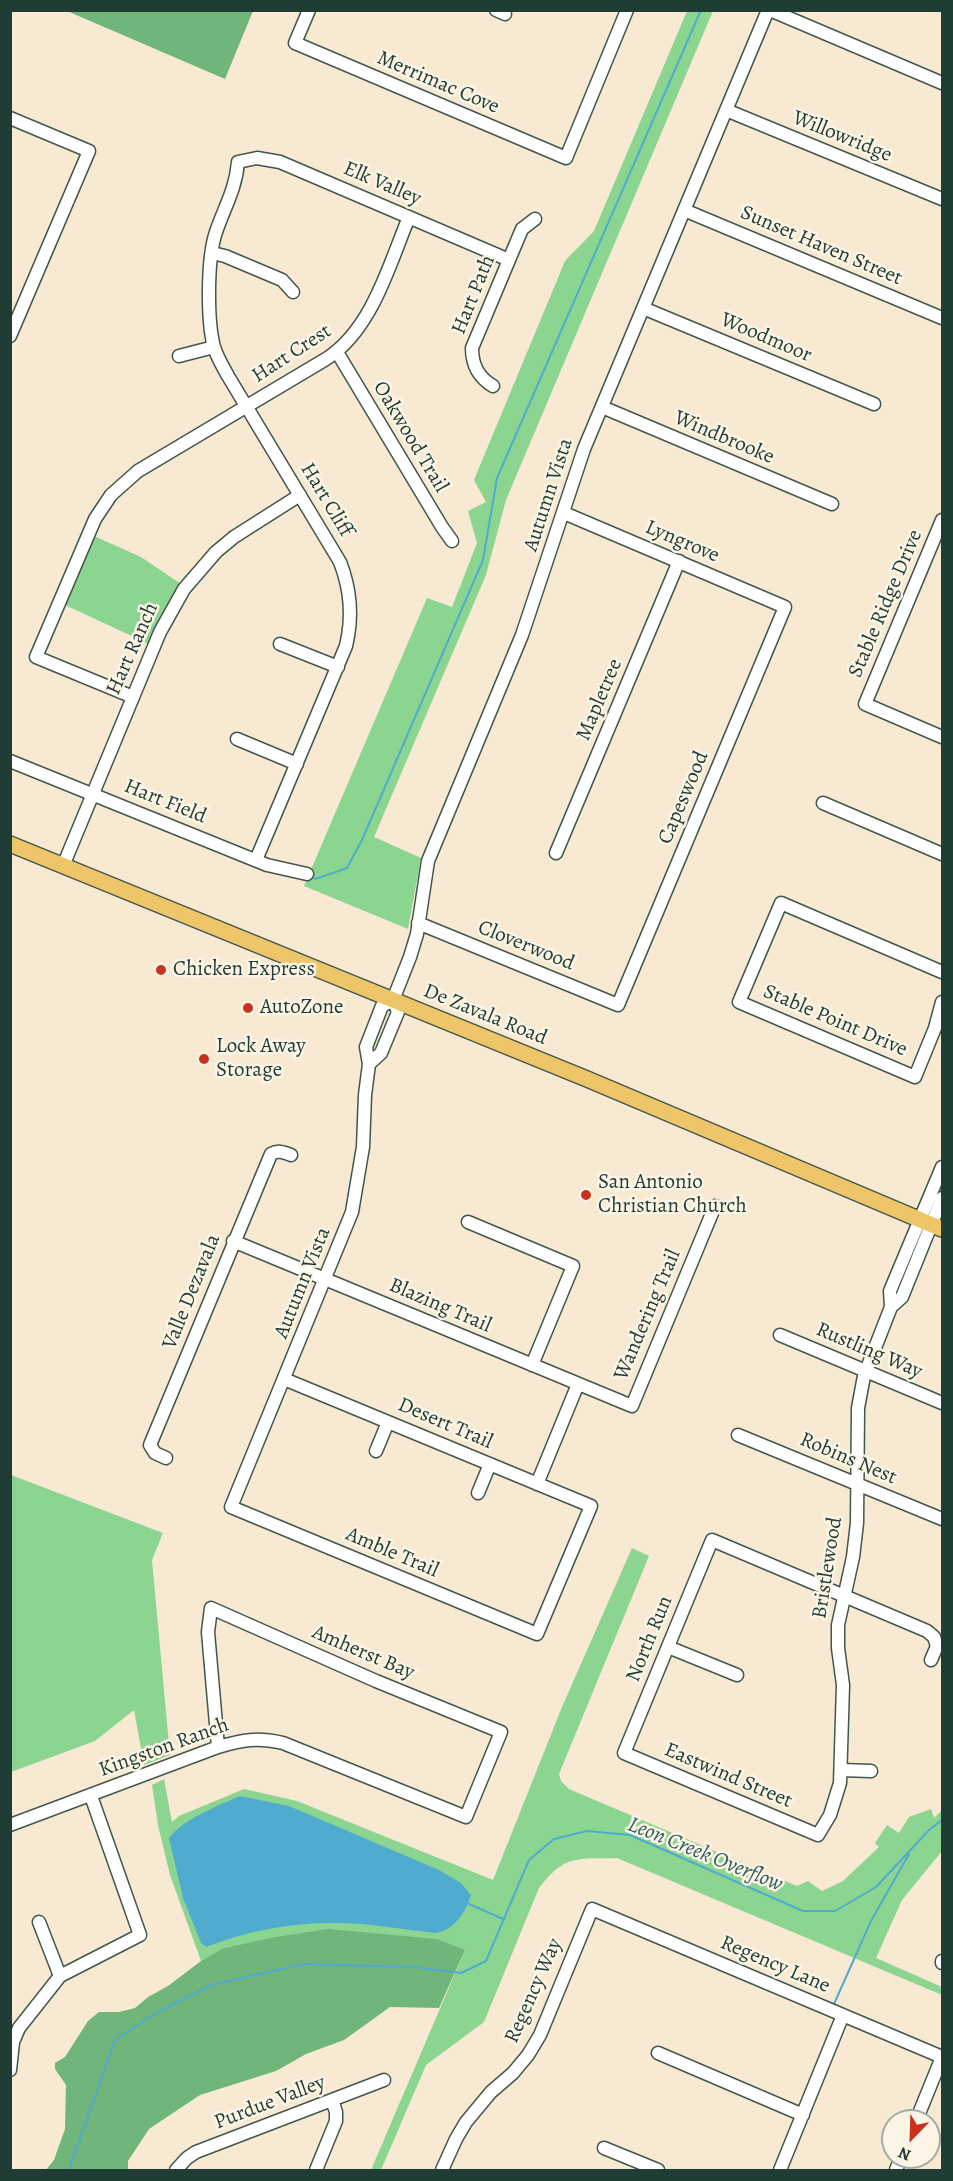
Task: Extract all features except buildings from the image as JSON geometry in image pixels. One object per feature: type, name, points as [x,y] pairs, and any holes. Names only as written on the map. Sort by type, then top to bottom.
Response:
[{"type":"main road","name":"De Zavala Road","points":[[10,844],[587,1079],[931,1225]]},
{"type":"street","name":"Merrimac Cove","points":[[309,10],[295,43],[566,158],[627,10]]},
{"type":"street","points":[[769,10],[942,83]]},
{"type":"street","name":"Autumn Vista","points":[[231,1507],[346,1230],[357,1194],[369,1064],[381,1053],[398,1012],[393,1000],[411,957],[424,879],[434,843],[522,635],[584,449],[769,10]]},
{"type":"street","name":"Willowridge","points":[[726,110],[942,199]]},
{"type":"street","points":[[10,118],[89,151],[10,336]]},
{"type":"street","name":"Elk Valley","points":[[238,162],[257,158],[280,162],[509,260]]},
{"type":"street","name":"Hart Cliff","points":[[238,162],[237,179],[216,232],[212,253],[210,328],[214,347],[246,406],[334,552],[348,585],[351,610],[346,646],[338,667],[255,860]]},
{"type":"street","name":"Sunset Haven Street","points":[[684,210],[942,318]]},
{"type":"street","name":"Hart Crest","points":[[133,697],[36,657],[94,519],[135,467],[246,406],[337,352],[360,329],[409,217]]},
{"type":"street","name":"Hart Path","points":[[493,387],[478,374],[472,348],[522,229],[535,219]]},
{"type":"street","points":[[212,253],[225,256],[282,280],[293,292]]},
{"type":"street","name":"Woodmoor","points":[[644,308],[874,404]]},
{"type":"street","points":[[179,356],[214,347]]},
{"type":"street","name":"Oakwood Trail","points":[[337,352],[452,541]]},
{"type":"street","name":"Windbrooke","points":[[602,407],[832,504]]},
{"type":"street","name":"Hart Ranch","points":[[63,866],[171,610],[199,570],[234,537],[300,495]]},
{"type":"street","name":"Lyngrove","points":[[564,513],[785,607]]},
{"type":"street","name":"Stable Ridge Drive","points":[[942,520],[865,704],[942,737]]},
{"type":"street","name":"Mapletree","points":[[556,853],[679,561]]},
{"type":"street","name":"Capeswood","points":[[618,1005],[785,607]]},
{"type":"street","points":[[280,644],[338,667]]},
{"type":"street","points":[[237,739],[297,764]]},
{"type":"street","name":"Hart Field","points":[[10,761],[255,860],[307,874]]},
{"type":"street","points":[[823,803],[942,854]]},
{"type":"street","name":"Stable Point Drive","points":[[942,972],[781,903],[740,1002],[915,1077],[935,1028],[942,1002]]},
{"type":"street","name":"Cloverwood","points":[[418,923],[618,1005]]},
{"type":"street","name":"Valle Dezavala","points":[[166,1458],[155,1453],[150,1445],[233,1241],[271,1154],[282,1151],[291,1155]]},
{"type":"street","points":[[931,1225],[942,1167]]},
{"type":"street","points":[[931,1225],[942,1198]]},
{"type":"street","name":"Wandering Trail","points":[[632,1406],[715,1206]]},
{"type":"street","points":[[468,1222],[573,1266],[532,1365]]},
{"type":"street","name":"Bristlewood","points":[[818,1835],[834,1805],[841,1770],[843,1685],[838,1637],[840,1614],[853,1557],[857,1523],[858,1408],[866,1371],[891,1307],[902,1297],[931,1225]]},
{"type":"street","name":"Blazing Trail","points":[[233,1241],[632,1406]]},
{"type":"street","name":"Rustling Way","points":[[780,1335],[942,1403]]},
{"type":"street","name":"Desert Trail","points":[[284,1379],[591,1506],[537,1634]]},
{"type":"street","points":[[537,1484],[578,1384]]},
{"type":"street","points":[[376,1450],[388,1422]]},
{"type":"street","name":"Robins Nest","points":[[738,1435],[942,1519]]},
{"type":"street","points":[[478,1493],[490,1464]]},
{"type":"street","name":"Amble Trail","points":[[231,1507],[537,1634]]},
{"type":"street","name":"North Run","points":[[624,1753],[712,1540],[845,1596]]},
{"type":"street","points":[[845,1596],[927,1631],[934,1637],[937,1646],[931,1660]]},
{"type":"street","name":"Amherst Bay","points":[[218,1747],[208,1632],[211,1608],[376,1681],[501,1732],[466,1817]]},
{"type":"street","points":[[668,1647],[736,1675]]},
{"type":"street","name":"Kingston Ranch","points":[[10,1825],[218,1747],[263,1738],[283,1743],[466,1817]]},
{"type":"street","name":"Eastwind Street","points":[[624,1753],[818,1835]]},
{"type":"street","points":[[841,1770],[871,1771]]},
{"type":"street","points":[[10,2070],[12,2041],[28,2014],[60,1976],[141,1935],[91,1796]]},
{"type":"street","name":"Regency Lane","points":[[592,1909],[942,2057]]},
{"type":"street","name":"Regency Way","points":[[442,2170],[466,2122],[484,2099],[513,2073],[528,2055],[540,2035],[592,1909]]},
{"type":"street","points":[[39,1922],[60,1976]]},
{"type":"street","points":[[780,2170],[843,2015]]},
{"type":"street","points":[[658,2054],[803,2115]]},
{"type":"street","points":[[921,2109],[942,2057]]},
{"type":"street","name":"Purdue Valley","points":[[176,2170],[196,2152],[384,2080]]},
{"type":"street","points":[[316,2170],[336,2121],[332,2100]]},
{"type":"street","points":[[604,2148],[658,2170]]},
{"type":"green space","points":[[67,11],[253,11],[225,79]]},
{"type":"green space","points":[[687,11],[713,11],[506,500],[486,575],[374,837],[421,858],[408,929],[304,886],[427,598],[452,607],[477,543],[468,511],[486,502],[474,480],[565,261],[594,231]]},
{"type":"green space","points":[[94,536],[141,557],[181,584],[160,619],[149,644],[65,605]]},
{"type":"green space","points":[[11,1475],[163,1533],[152,1560],[170,1755],[144,1765],[134,1710],[95,1741],[11,1772]]},
{"type":"green space","points":[[632,1548],[649,1556],[559,1774],[561,1781],[569,1789],[797,1886],[808,1881],[822,1891],[843,1881],[879,1847],[875,1843],[887,1825],[899,1833],[909,1817],[931,1809],[934,1818],[942,1810],[942,1851],[902,1900],[876,1958],[942,1987],[942,1995],[617,1858],[573,1861],[557,1869],[539,1888],[484,2022],[426,2065],[381,2170],[371,2170],[465,1950],[221,1949],[201,1961],[170,1875],[158,1825],[152,1785],[164,1779],[172,1822],[179,1816],[244,1789],[297,1801],[493,1880],[562,1707]]},
{"type":"green space","points":[[328,1929],[437,1939],[465,1950],[439,2008],[390,2007],[344,2040],[306,2054],[276,2071],[200,2095],[149,2129],[128,2161],[128,2170],[46,2170],[54,2160],[65,2129],[66,2085],[55,2069],[55,2063],[65,2057],[88,2021],[99,2012],[119,2012],[135,2008],[221,1949],[270,1938]]},
{"type":"water","points":[[240,1796],[289,1806],[439,1870],[461,1883],[471,1895],[466,1908],[454,1924],[435,1933],[382,1926],[314,1923],[266,1929],[206,1947],[201,1943],[183,1898],[169,1838],[192,1819]]},
{"type":"waterway","points":[[315,879],[347,868],[362,840],[483,560],[497,478],[701,10]]},
{"type":"waterway","name":"Leon Creek Overflow","points":[[69,2170],[115,2040],[156,2013],[211,1985],[303,1964],[413,1967],[461,1973],[486,1961],[529,1860],[554,1839],[587,1831],[630,1835],[803,1911],[835,1911],[876,1887],[929,1830],[942,1820]]},
{"type":"waterway","points":[[834,2004],[871,1921],[909,1854]]},
{"type":"waterway","points":[[467,1903],[503,1919]]},
{"type":"place","name":"Chicken Express","points":[[161,970]]},
{"type":"place","name":"AutoZone","points":[[248,1008]]},
{"type":"place","name":"Lock Away Storage","points":[[204,1059]]},
{"type":"place","name":"San Antonio Christian Church","points":[[586,1195]]}]
